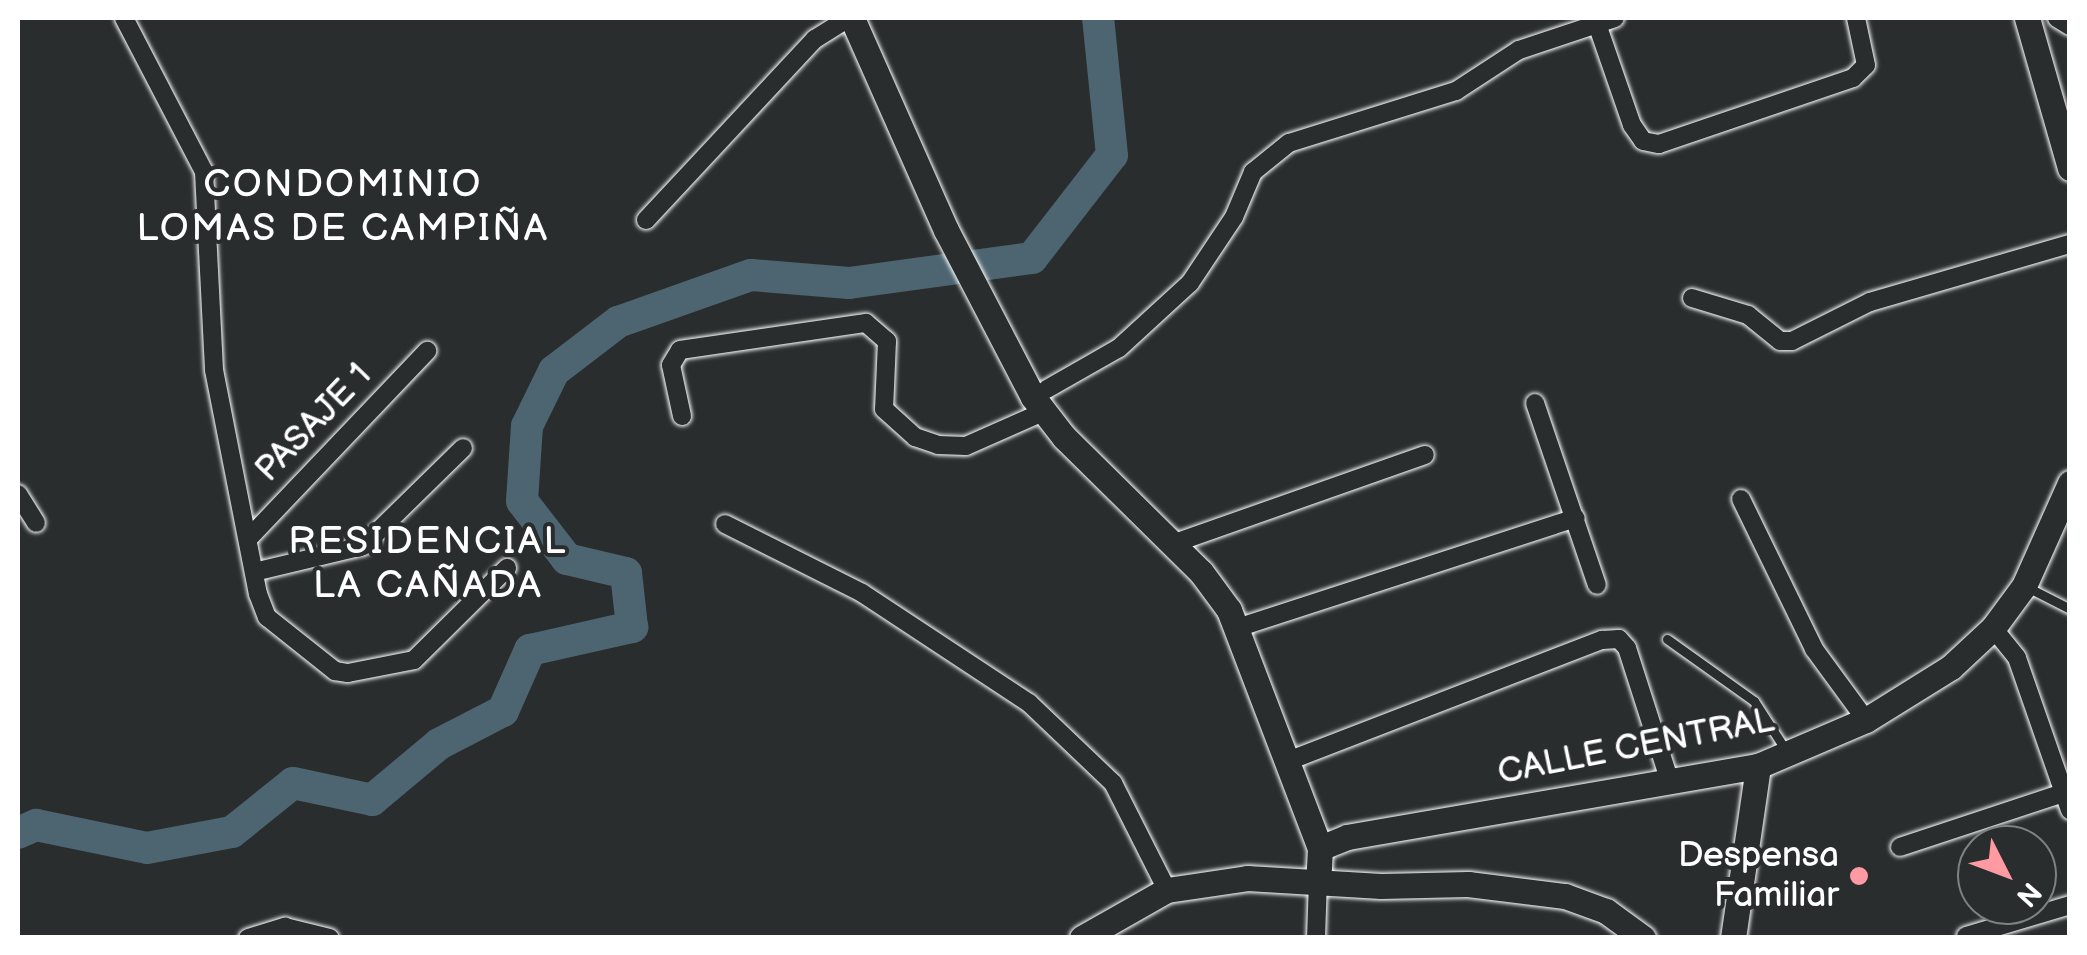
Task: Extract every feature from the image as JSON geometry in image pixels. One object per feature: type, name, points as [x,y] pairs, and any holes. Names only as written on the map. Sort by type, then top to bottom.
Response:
[{"type":"street","points":[[124,18],[204,172],[214,370],[254,572],[267,616],[324,666],[348,674],[422,656],[507,568]]},
{"type":"street","points":[[646,220],[815,39],[850,18],[975,290],[1041,399],[1216,590],[1237,628],[1320,848],[1316,938]]},
{"type":"street","points":[[682,416],[672,364],[680,350],[866,323],[888,341],[884,409],[915,437],[938,445],[966,446],[1119,348],[1190,284],[1234,217],[1253,172],[1289,142],[1456,92],[1519,50],[1606,20],[1632,125],[1643,141],[1659,144],[1853,78],[1866,66],[1856,18]]},
{"type":"street","points":[[2027,18],[2070,168]]},
{"type":"street","points":[[2056,18],[2070,26]]},
{"type":"street","points":[[1692,298],[1748,316],[1780,341],[1792,342],[1870,302],[2070,244]]},
{"type":"street","name":"PASAJE 1","points":[[248,539],[427,352]]},
{"type":"street","points":[[1535,403],[1597,585]]},
{"type":"street","points":[[254,572],[364,546],[463,448]]},
{"type":"street","points":[[1172,544],[1425,455]]},
{"type":"street","name":"CALLE CENTRAL","points":[[1320,848],[1347,837],[1669,778],[1758,766],[1866,720],[1951,667],[1993,628],[2024,586],[2070,483]]},
{"type":"street","points":[[1741,499],[1814,649],[1866,720]]},
{"type":"street","points":[[19,500],[36,523]]},
{"type":"street","points":[[1237,628],[1576,518]]},
{"type":"street","points":[[725,524],[862,592],[1029,703],[1113,783],[1167,890]]},
{"type":"street","points":[[1900,848],[2066,802],[2017,658],[1993,628]]},
{"type":"street","points":[[1288,761],[1602,640],[1619,639],[1627,648],[1669,778]]},
{"type":"street","points":[[1733,938],[1751,868],[1758,766]]},
{"type":"street","points":[[1082,938],[1167,890],[1232,878],[1468,884],[1565,896],[1606,910],[1643,938]]},
{"type":"street","points":[[1966,936],[2070,905]]},
{"type":"street","points":[[248,938],[285,927],[330,938]]},
{"type":"lane","points":[[2024,586],[2070,609]]},
{"type":"lane","points":[[1667,639],[1754,701],[1788,756]]},
{"type":"waterway","points":[[18,833],[36,825],[147,848],[232,832],[293,783],[372,800],[439,744],[503,711],[530,650],[632,627],[626,573],[567,559],[522,501],[527,426],[554,371],[618,322],[751,275],[849,283],[1032,258],[1112,155],[1098,18]]},
{"type":"place","name":"Despensa Familiar","points":[[1859,876]]},
{"type":"district","name":"CONDOMINIO LOMAS DE CAMPIÑA","points":[[343,207]]},
{"type":"district","name":"RESIDENCIAL LA CAÑADA","points":[[428,564]]}]
